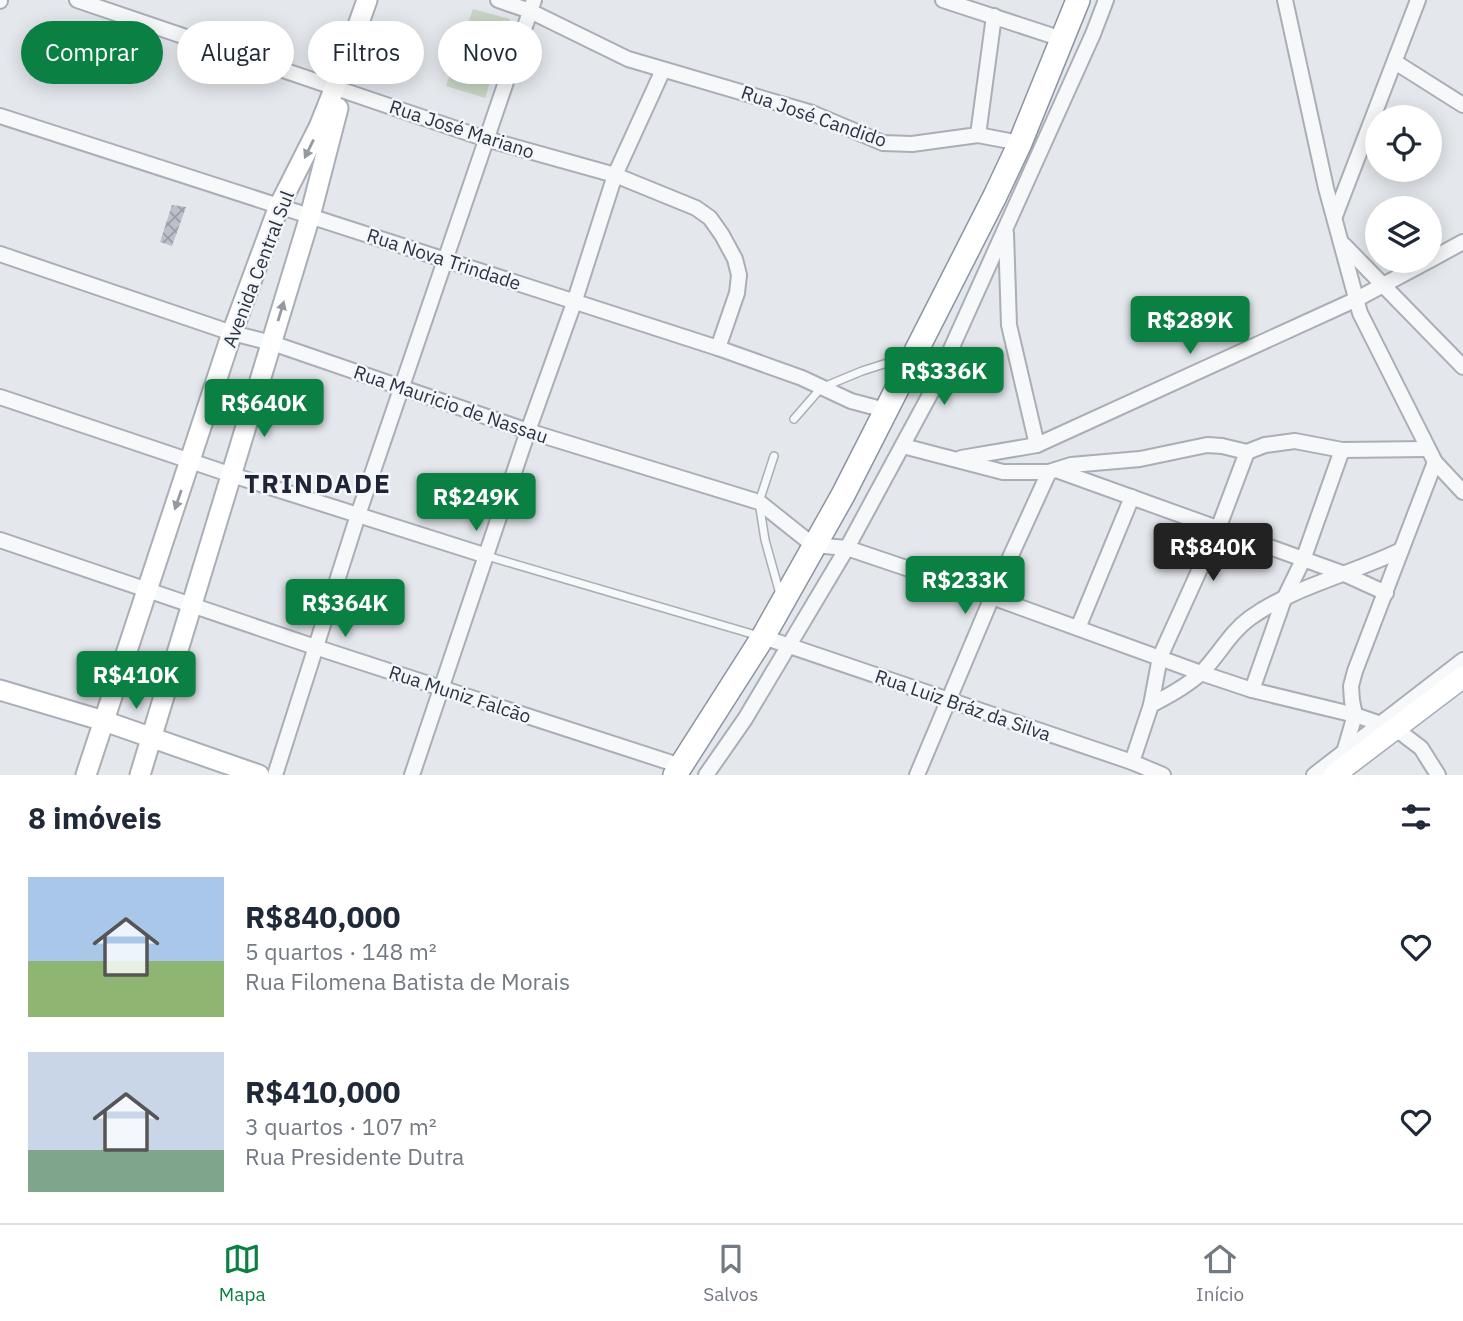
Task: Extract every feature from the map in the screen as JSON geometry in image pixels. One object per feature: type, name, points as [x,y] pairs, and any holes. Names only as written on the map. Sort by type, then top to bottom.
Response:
[{"type":"highway","points":[[678,771],[763,637],[843,495],[1020,143],[1078,0]]},
{"type":"main road","points":[[338,87],[367,0]]},
{"type":"main road","name":"Avenida Central Sul","points":[[86,775],[233,333],[279,206],[338,87]]},
{"type":"main road","name":"Avenida Central Sul","points":[[140,775],[310,216],[338,87]]},
{"type":"main road","points":[[1343,766],[1388,727],[1463,677]]},
{"type":"main road","points":[[0,691],[104,721],[259,775]]},
{"type":"street","name":"Rua José Mariano","points":[[77,0],[486,139],[615,175],[696,208],[710,218],[722,235],[735,259],[739,275],[737,293],[718,348]]},
{"type":"street","name":"Rua José Candido","points":[[498,0],[532,6],[628,59],[812,113],[883,143],[912,144],[978,135],[1020,143]]},
{"type":"street","points":[[943,0],[1062,39]]},
{"type":"street","points":[[706,775],[745,719],[847,548],[948,359],[1106,0]]},
{"type":"street","points":[[1285,0],[1326,188],[1360,313],[1428,449],[1463,492]]},
{"type":"street","points":[[1335,216],[1418,0]]},
{"type":"street","points":[[275,775],[358,515],[532,6]]},
{"type":"street","points":[[978,135],[994,16]]},
{"type":"street","points":[[1395,62],[1463,105]]},
{"type":"street","points":[[412,775],[574,303],[615,175],[663,70]]},
{"type":"street","name":"Rua Nova Trindade","points":[[0,116],[718,348],[802,378],[851,401],[885,410]]},
{"type":"street","points":[[1006,229],[1009,326],[1037,445]]},
{"type":"street","points":[[1442,253],[1463,242]]},
{"type":"street","points":[[1343,244],[1463,367]]},
{"type":"street","name":"Rua Mauricio de Nassau","points":[[0,254],[528,431],[759,502],[813,545]]},
{"type":"street","points":[[954,459],[1037,445],[1357,299],[1405,273]]},
{"type":"street","points":[[0,397],[191,462],[487,556]]},
{"type":"street","points":[[903,446],[1003,472],[1052,471],[1088,462],[1140,459],[1207,445],[1247,452],[1278,442],[1295,442],[1342,450],[1428,449]]},
{"type":"street","points":[[1252,690],[1342,450]]},
{"type":"street","points":[[1132,762],[1151,705],[1160,657],[1219,529],[1247,452]]},
{"type":"street","points":[[1314,775],[1343,766],[1355,715],[1352,686],[1436,462]]},
{"type":"street","points":[[1052,471],[1342,573],[1386,593]]},
{"type":"street","points":[[917,775],[992,597],[1052,471]]},
{"type":"street","points":[[1078,628],[1132,497]]},
{"type":"street","name":"Rua Muniz Falcão","points":[[0,540],[441,688],[678,771]]},
{"type":"street","points":[[813,545],[847,548],[1252,690],[1355,715],[1388,727],[1420,748],[1438,775]]},
{"type":"street","points":[[1151,705],[1175,693],[1201,673],[1243,624],[1284,599],[1401,550]]},
{"type":"street","name":"Rua Luiz Bráz da Silva","points":[[763,637],[1132,762],[1163,775]]},
{"type":"street","points":[[1388,727],[1463,660]]},
{"type":"lane","points":[[794,419],[821,388],[862,371],[914,355]]},
{"type":"lane","points":[[774,456],[759,502],[765,540],[783,603]]},
{"type":"lane","points":[[487,556],[763,637]]},
{"type":"green space","points":[[473,9],[510,19],[509,21],[469,21]]},
{"type":"green space","points":[[447,84],[489,84],[485,98],[446,86]]},
{"type":"building","points":[[172,205],[186,207],[172,246],[160,242]]},
{"type":"district","name":"TRINDADE","points":[[318,483]]}]
